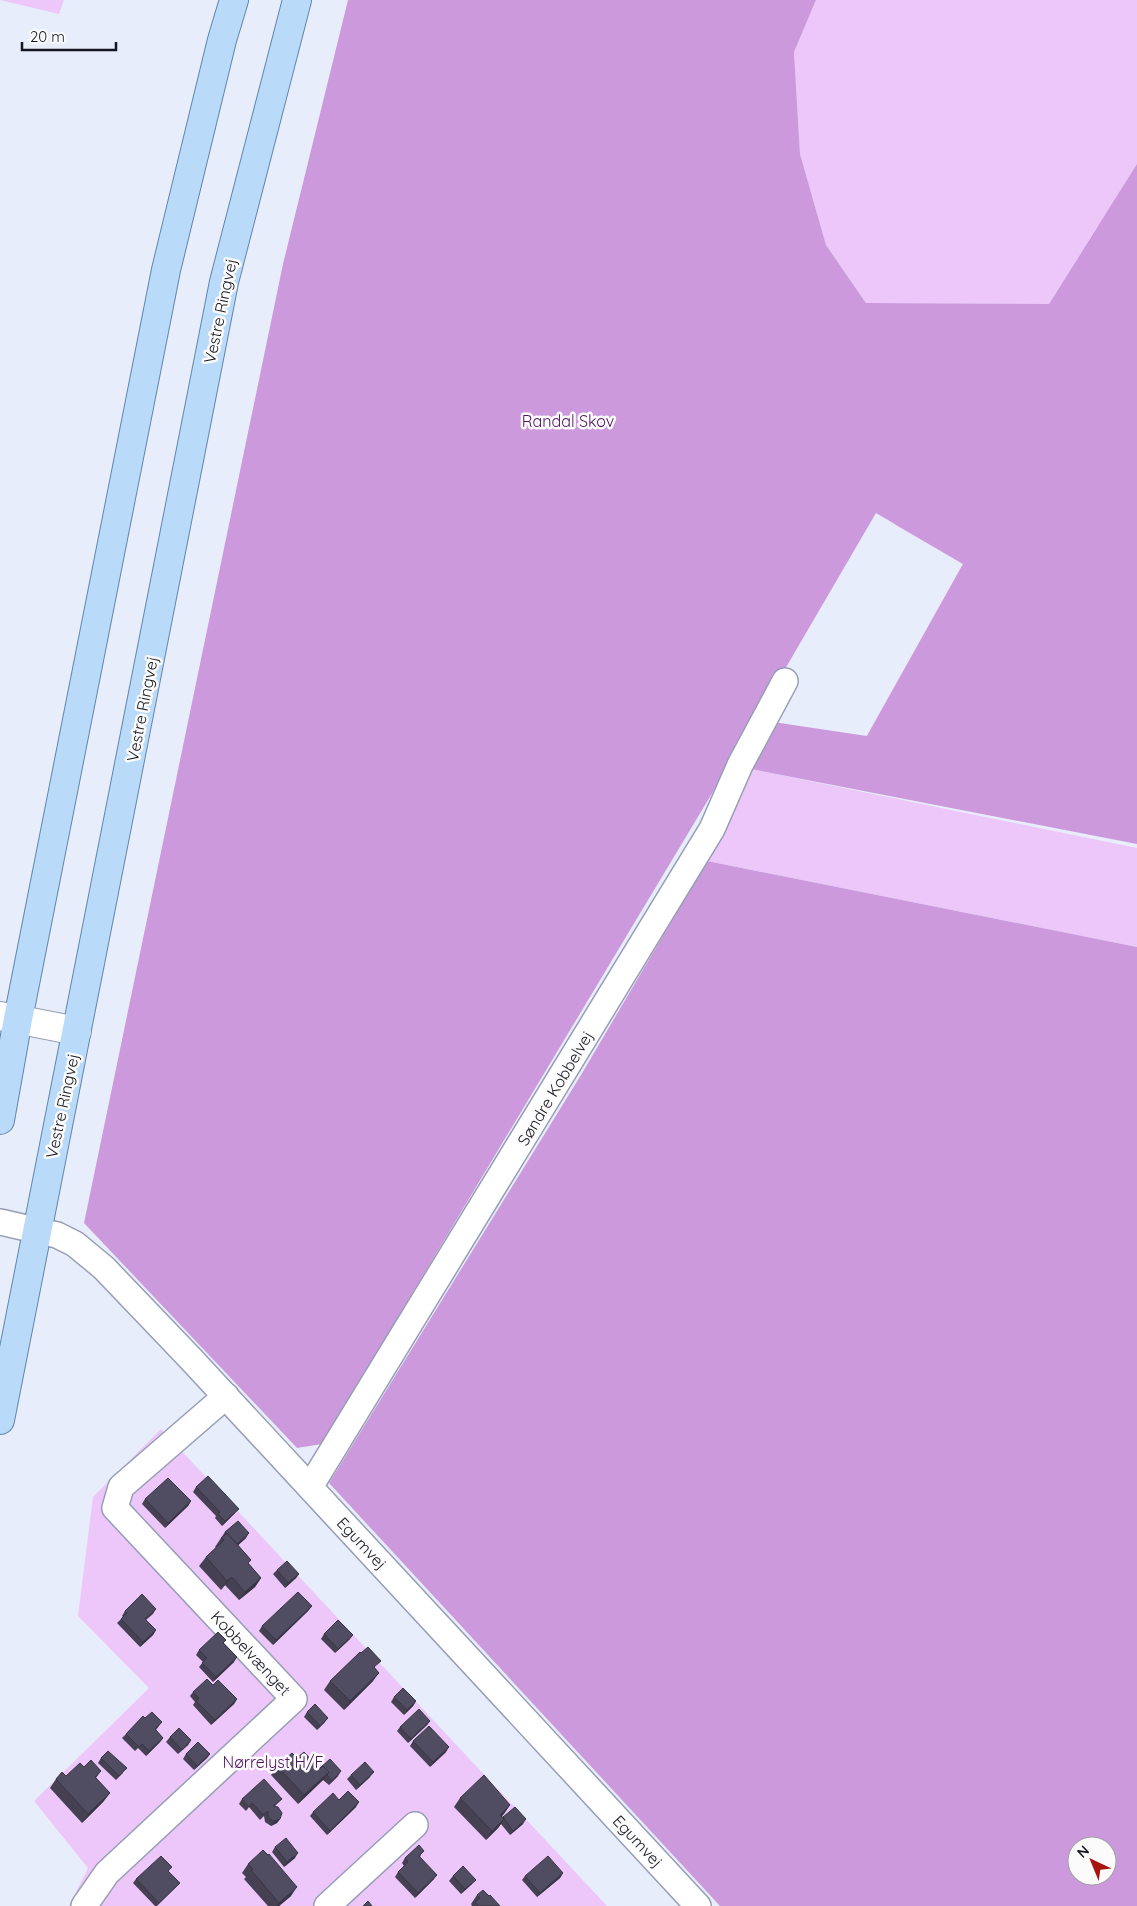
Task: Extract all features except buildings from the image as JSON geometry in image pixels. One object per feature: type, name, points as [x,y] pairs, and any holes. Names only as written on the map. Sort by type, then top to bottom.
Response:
[{"type":"main road","points":[[0,1120],[9,1017],[166,270],[222,40],[234,0]]},
{"type":"main road","name":"Vestre Ringvej","points":[[0,1420],[224,282],[296,0]]},
{"type":"street","name":"Søndre Kobbelvej","points":[[310,1487],[712,829],[740,765],[785,681]]},
{"type":"street","points":[[9,1017],[78,1031]]},
{"type":"street","name":"Egumvej","points":[[0,1222],[57,1234],[75,1244],[104,1268],[226,1396],[698,1906]]},
{"type":"street","name":"Kobbelvænget","points":[[84,1906],[107,1873],[294,1699],[115,1508],[121,1487],[226,1396]]},
{"type":"street","points":[[327,1906],[415,1825]]},
{"type":"green space","points":[[0,0],[64,0],[59,14]]},
{"type":"green space","name":"Randal Skov","points":[[348,0],[816,0],[794,52],[800,154],[826,245],[866,303],[1049,304],[1137,164],[1137,844],[751,769],[773,722],[867,736],[963,564],[876,513],[729,765],[322,1444],[297,1448],[84,1223],[283,264]]},
{"type":"green space","points":[[816,0],[1137,0],[1137,836],[843,778],[963,564],[895,525],[1005,411],[1099,224],[1049,304],[866,303],[826,245],[800,154],[794,52]]},
{"type":"green space","points":[[751,769],[1137,848],[1137,947],[707,861]]},
{"type":"green space","points":[[707,861],[1137,947],[1137,1906],[720,1906],[329,1483],[581,1075]]},
{"type":"green space","name":"Nørrelyst H/F","points":[[161,1429],[607,1906],[69,1906],[88,1868],[34,1801],[149,1688],[78,1616],[93,1497]]}]
